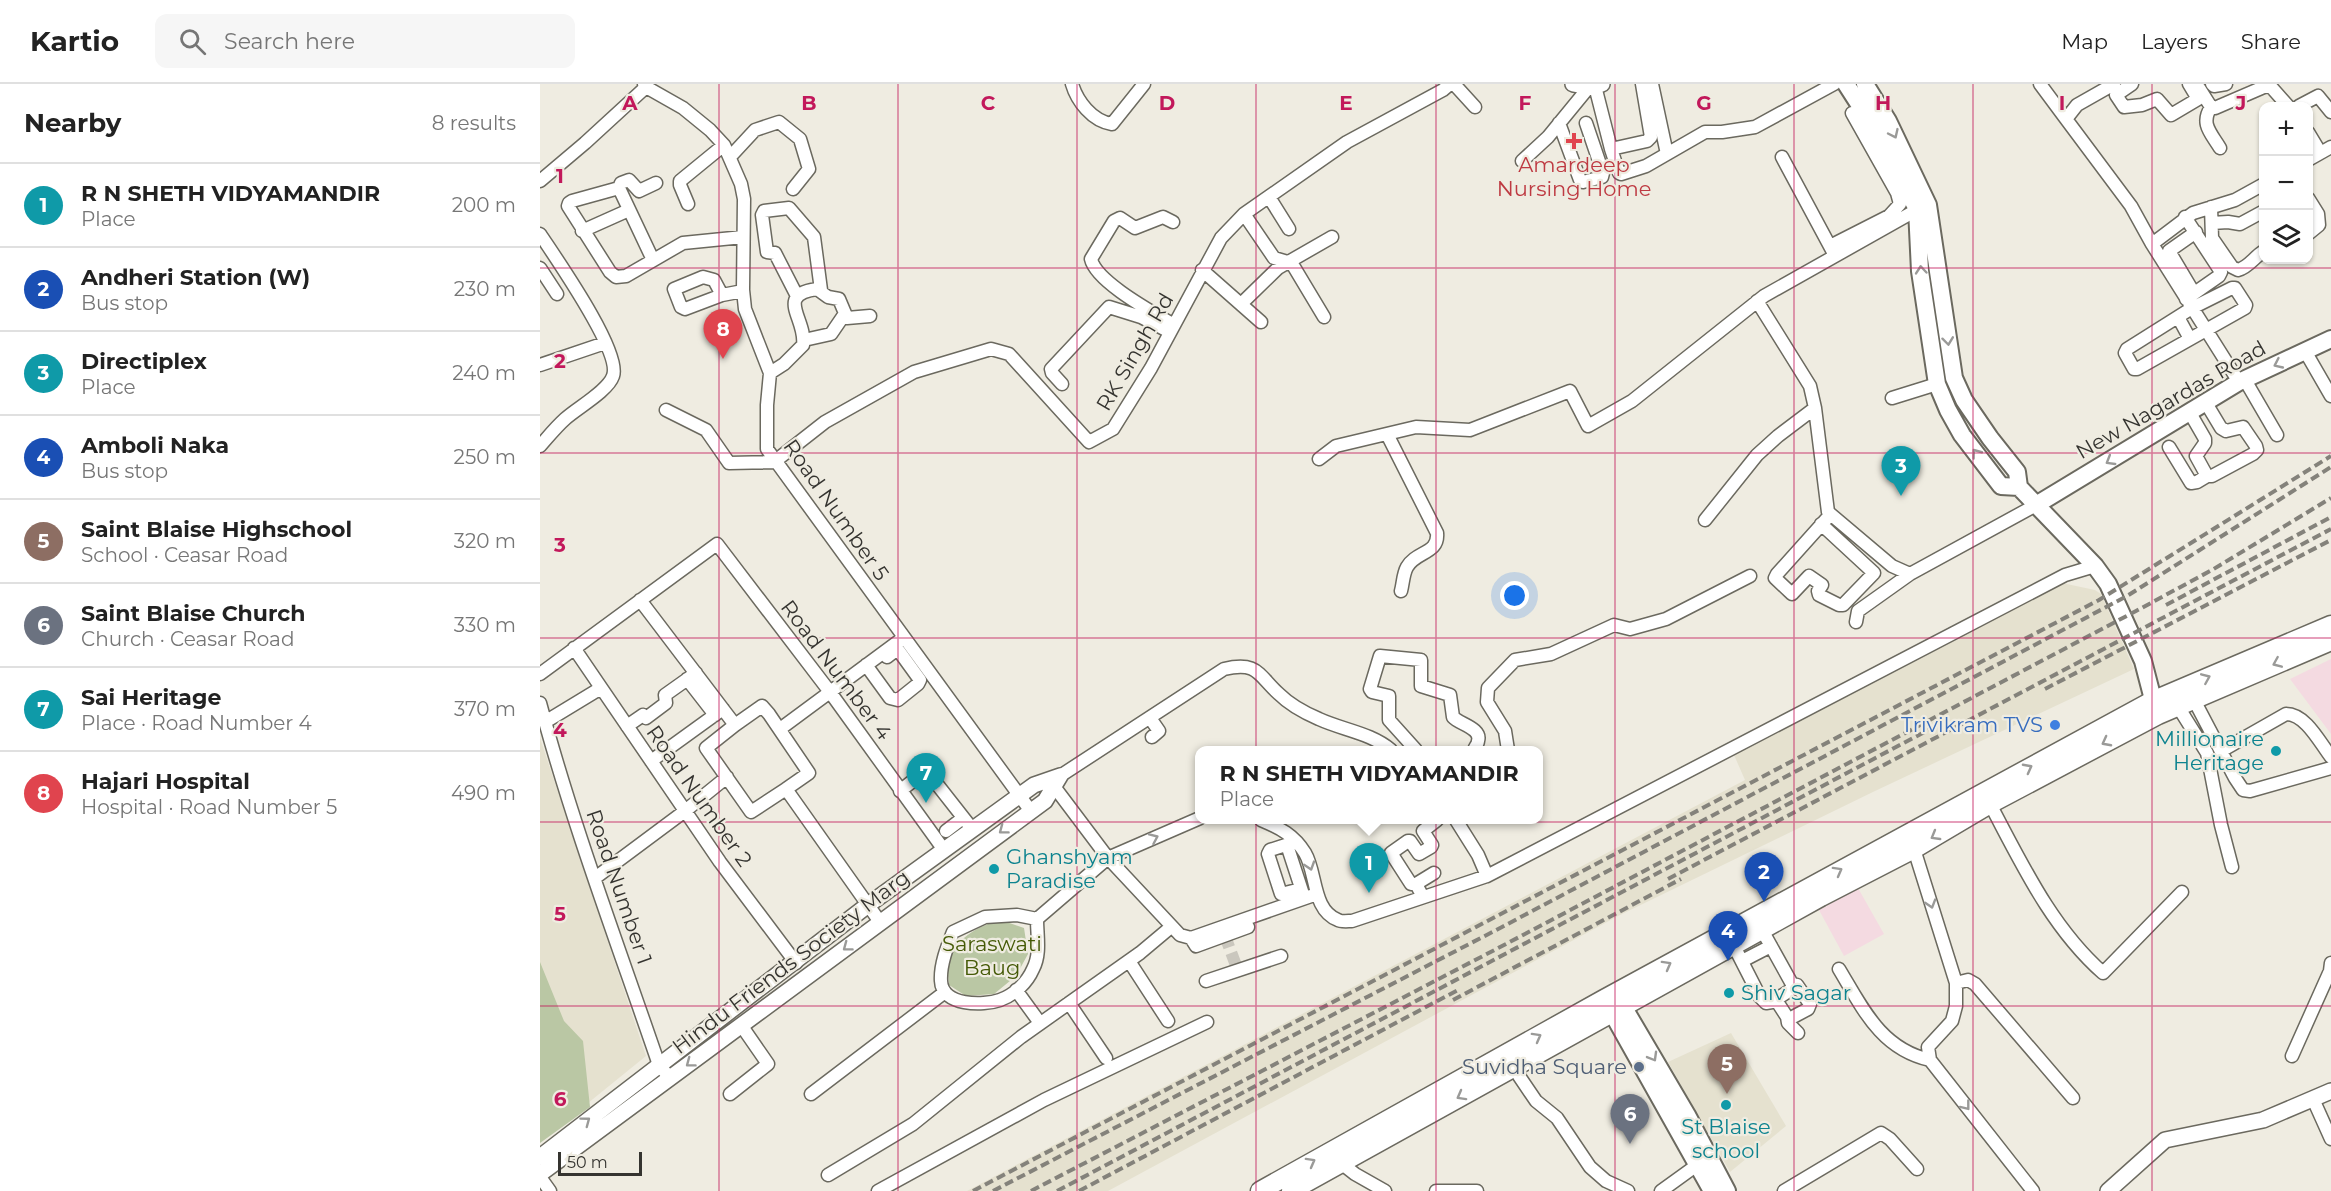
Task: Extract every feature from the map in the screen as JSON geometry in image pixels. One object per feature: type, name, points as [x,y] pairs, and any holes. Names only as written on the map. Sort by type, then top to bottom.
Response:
[{"type":"main road","points":[[1846,84],[1889,168],[1923,207],[1920,271],[1936,384],[1962,435],[2001,486],[2018,479]]},
{"type":"main road","points":[[1865,84],[1888,121],[1923,207],[1954,378],[1964,400],[2036,506],[2095,566],[2108,584],[2143,661],[2155,708]]},
{"type":"main road","name":"New Nagardas Road","points":[[2036,506],[2242,381],[2331,339]]},
{"type":"main road","points":[[1291,1191],[1512,1066],[1614,1003],[2155,708],[2331,625]]},
{"type":"main road","points":[[1614,1003],[1738,954],[2155,708],[2185,702],[2331,640]]},
{"type":"main road","points":[[1614,1003],[1703,1161],[1727,1191]]},
{"type":"main road","points":[[1260,1191],[1512,1066]]},
{"type":"main road","points":[[1703,1161],[1712,1191]]},
{"type":"street","points":[[1072,84],[1081,105],[1105,123],[1112,124],[1144,84]]},
{"type":"street","points":[[1452,84],[1475,107]]},
{"type":"street","name":"RK Singh Rd","points":[[774,462],[825,422],[914,372],[991,349],[1009,354],[1089,442],[1113,429],[1152,368],[1221,238],[1244,213],[1347,142],[1452,84]]},
{"type":"street","points":[[1611,149],[1647,141],[1651,137],[1642,84]]},
{"type":"street","points":[[1652,84],[1667,154]]},
{"type":"street","points":[[1590,85],[1618,173],[1621,174],[1646,166],[1704,132],[1755,127],[1834,84]]},
{"type":"street","points":[[2040,84],[2131,206],[2152,244],[2193,301],[2277,435]]},
{"type":"street","points":[[2132,84],[2116,94],[2124,107],[2142,105],[2157,99],[2168,113],[2173,115],[2198,99],[2189,84]]},
{"type":"street","points":[[2197,84],[2211,106],[2216,108],[2266,86],[2272,88],[2284,102]]},
{"type":"street","points":[[2212,84],[2214,86],[2226,84]]},
{"type":"street","points":[[1522,160],[1534,151],[1590,85]]},
{"type":"street","name":"Road Number 5","points":[[540,181],[585,143],[645,86],[683,108],[724,145],[741,184],[744,199],[743,291],[745,309],[770,372],[767,449],[774,462],[903,638],[915,662],[1030,810]]},
{"type":"street","points":[[2066,119],[2077,105],[2108,86]]},
{"type":"street","points":[[2306,102],[2318,96],[2331,112]]},
{"type":"street","points":[[2211,106],[2205,115],[2205,124],[2220,148]]},
{"type":"street","points":[[1852,113],[1868,129]]},
{"type":"street","points":[[730,157],[755,130],[778,122],[800,139],[809,169],[793,189]]},
{"type":"street","points":[[1559,123],[1583,183],[1602,177],[1603,173],[1586,123]]},
{"type":"street","points":[[2313,138],[2323,149],[2331,140]]},
{"type":"street","points":[[688,204],[680,181],[724,145]]},
{"type":"street","points":[[1782,157],[1832,251]]},
{"type":"street","points":[[1319,459],[1336,446],[1416,427],[1470,430],[1570,391],[1588,426],[1632,401],[1757,301],[1889,216],[1900,204],[1889,168]]},
{"type":"street","points":[[656,183],[639,191],[629,180],[621,183],[619,188],[568,203],[582,231],[610,272],[616,277],[626,276],[689,242],[743,231],[763,223]]},
{"type":"street","points":[[2152,244],[2186,217],[2235,200],[2259,187]]},
{"type":"street","points":[[619,188],[653,260]]},
{"type":"street","points":[[1269,197],[1289,229]]},
{"type":"street","points":[[797,296],[775,252],[767,252],[762,213],[764,211],[788,207],[792,210],[814,237],[821,290],[828,297],[842,301],[844,315],[831,334],[804,340]]},
{"type":"street","points":[[1832,251],[1923,207]]},
{"type":"street","points":[[2211,207],[2212,238],[2232,267],[2238,270],[2244,268],[2259,253]]},
{"type":"street","points":[[2313,207],[2319,217],[2319,225],[2313,230]]},
{"type":"street","points":[[582,231],[629,210]]},
{"type":"street","points":[[1244,213],[1274,258],[1288,262],[1294,267],[1324,317]]},
{"type":"street","points":[[2212,223],[2240,224],[2259,214]]},
{"type":"street","points":[[1172,328],[1130,299],[1096,271],[1091,260],[1114,221],[1120,218],[1135,228],[1163,217],[1173,222]]},
{"type":"street","points":[[2186,217],[2221,272],[2219,276],[2193,301],[2178,317],[2127,349],[2124,353],[2134,369],[2190,339],[2207,323],[2245,308],[2246,305],[2235,288],[2193,301]]},
{"type":"street","points":[[2193,301],[2176,270],[2169,251],[2196,232]]},
{"type":"street","points":[[540,234],[586,305],[614,365],[613,376],[606,386],[559,425],[540,446]]},
{"type":"street","points":[[1241,304],[1263,281],[1288,262],[1332,237]]},
{"type":"street","points":[[540,263],[553,255]]},
{"type":"street","points":[[540,268],[556,294]]},
{"type":"street","points":[[1202,270],[1261,322]]},
{"type":"street","points":[[770,372],[784,364],[800,350],[804,340],[795,305],[797,296],[802,291],[821,290]]},
{"type":"street","points":[[722,295],[743,291]]},
{"type":"street","points":[[1757,301],[1810,386],[1815,408],[1827,509],[1826,520],[1777,574],[1776,580],[1789,593],[1794,592],[1809,576],[1822,585],[1818,591],[1819,595],[1839,605],[1844,605],[1874,574],[1874,570],[1855,554],[1826,520]]},
{"type":"street","points":[[1062,384],[1051,369],[1108,307],[1172,328]]},
{"type":"street","points":[[844,315],[850,318],[870,316]]},
{"type":"street","points":[[2178,317],[2190,339]]},
{"type":"street","points":[[540,365],[605,343]]},
{"type":"street","points":[[2305,351],[2331,396]]},
{"type":"street","points":[[1892,398],[1936,384]]},
{"type":"street","points":[[2169,447],[2192,483],[2212,476],[2257,450],[2243,427],[2226,431],[2221,428],[2206,403]]},
{"type":"street","points":[[1705,520],[1757,455],[1815,408]]},
{"type":"street","points":[[666,410],[706,430],[729,463],[774,462]]},
{"type":"street","points":[[2190,413],[2205,438],[2205,443],[2196,456],[2207,476]]},
{"type":"street","points":[[1386,434],[1437,533],[1438,541],[1432,549],[1416,557],[1407,567],[1401,591]]},
{"type":"street","points":[[1856,622],[1858,611],[1910,574],[2036,506]]},
{"type":"street","points":[[1826,520],[1864,543],[1892,566],[1910,574]]},
{"type":"street","points":[[1855,554],[1864,543]]},
{"type":"street","name":"Road Number 4","points":[[640,600],[717,544],[830,692],[944,850]]},
{"type":"street","points":[[1291,843],[1306,854],[1317,894],[1324,908],[1338,920],[1352,921],[1487,876],[2065,574],[2095,566]]},
{"type":"street","points":[[1507,746],[1505,731],[1487,702],[1488,688],[1515,660],[1551,654],[1614,625],[1630,629],[1666,619],[1750,576]]},
{"type":"street","points":[[540,683],[640,600],[719,712],[735,725]]},
{"type":"street","points":[[868,667],[903,638]]},
{"type":"street","points":[[780,729],[830,692],[868,667],[898,650],[915,662],[920,682],[895,700],[890,698],[868,667]]},
{"type":"street","points":[[540,674],[575,654]]},
{"type":"street","name":"Road Number 2","points":[[575,654],[598,690],[630,724],[720,862],[796,963]]},
{"type":"street","points":[[1380,740],[1389,720],[1390,698],[1387,695],[1372,692],[1370,689],[1379,657],[1420,659],[1421,686],[1450,695],[1454,719],[1472,728],[1478,735],[1479,741],[1476,746]]},
{"type":"street","name":"Hindu Friends Society Marg","points":[[540,1157],[796,963],[868,905],[944,850],[968,824],[1020,796],[1034,785],[1054,781],[1224,669],[1237,666],[1253,669],[1267,680],[1278,694],[1300,710],[1320,720],[1380,740],[1387,746]]},
{"type":"street","points":[[630,724],[643,715],[646,717],[666,703],[665,695],[692,676]]},
{"type":"street","points":[[545,722],[598,690]]},
{"type":"street","points":[[2185,702],[2221,751],[2239,786],[2247,792],[2331,768]]},
{"type":"street","points":[[2185,702],[2207,753],[2232,867]]},
{"type":"street","name":"Road Number 1","points":[[540,703],[595,878],[659,1065],[670,1078]]},
{"type":"street","points":[[762,706],[780,729],[809,773],[751,812],[706,748],[762,706]]},
{"type":"street","points":[[654,759],[719,712]]},
{"type":"street","points":[[2221,751],[2286,714],[2293,714],[2301,719],[2331,757]]},
{"type":"street","points":[[1150,718],[1159,731]]},
{"type":"street","points":[[1389,720],[1412,746]]},
{"type":"street","points":[[900,791],[919,776],[928,774],[968,824],[946,831]]},
{"type":"street","points":[[595,878],[727,777]]},
{"type":"street","points":[[1054,781],[1108,858],[1180,935],[1191,938],[1224,933],[1266,920]]},
{"type":"street","name":"Hindu Friends Society Marg","points":[[540,1175],[1045,801],[1054,781]]},
{"type":"street","points":[[786,789],[880,922]]},
{"type":"street","points":[[1990,804],[2043,903],[2062,930],[2103,973],[2182,892]]},
{"type":"street","points":[[1037,919],[1108,858],[1195,820]]},
{"type":"street","points":[[1271,824],[1287,832],[1303,894]]},
{"type":"street","points":[[1432,824],[1424,831],[1431,847],[1419,854],[1408,841],[1391,853],[1411,884],[1416,884],[1434,873]]},
{"type":"street","points":[[1459,824],[1478,855],[1487,876]]},
{"type":"street","points":[[1291,843],[1269,851],[1281,894],[1317,894]]},
{"type":"street","points":[[1914,849],[1956,983],[1956,1006],[1952,1021],[1928,1047],[1930,1060],[2033,1191]]},
{"type":"street","points":[[1416,884],[1423,897]]},
{"type":"street","points":[[1224,933],[1303,894]]},
{"type":"street","points":[[1017,915],[1037,919],[1038,954],[1034,968],[1016,990],[998,1001],[980,1003],[952,998],[945,992],[941,983],[945,952],[953,932],[985,917],[1017,915]]},
{"type":"street","points":[[828,1175],[913,1124],[1040,1023],[1171,927]]},
{"type":"street","points":[[1738,954],[1760,997],[1766,1003],[1776,1000],[1792,989],[1792,984],[1766,938]]},
{"type":"street","points":[[1206,981],[1281,956]]},
{"type":"street","points":[[1129,960],[1168,1021]]},
{"type":"street","points":[[2292,1056],[2331,963]]},
{"type":"street","points":[[1839,969],[1864,1011],[1890,1040],[1909,1054],[1930,1060]]},
{"type":"street","points":[[1956,983],[1968,980],[1976,984],[2073,1098]]},
{"type":"street","points":[[1787,1017],[1791,1018],[1808,1009],[1810,1004],[1797,985],[1792,984]]},
{"type":"street","points":[[1016,990],[1040,1023]]},
{"type":"street","points":[[811,1094],[945,992]]},
{"type":"street","points":[[1776,1000],[1787,1017],[1788,1023],[1798,1033]]},
{"type":"street","points":[[1069,1003],[1106,1058]]},
{"type":"street","points":[[878,1191],[1044,1100],[1207,1022]]},
{"type":"street","points":[[730,1094],[768,1064],[741,1025]]},
{"type":"street","points":[[1512,1066],[1536,1101],[1557,1118],[1603,1186],[1628,1191]]},
{"type":"street","points":[[2108,1191],[2165,1140],[2263,1120],[2331,1091]]},
{"type":"street","points":[[2313,1099],[2331,1139]]},
{"type":"street","points":[[1784,1191],[1881,1133],[1890,1138],[1917,1169]]},
{"type":"street","points":[[1662,1191],[1703,1161]]},
{"type":"street","points":[[1341,1163],[1385,1191]]},
{"type":"street","points":[[540,1175],[552,1191]]},
{"type":"street","points":[[1436,1191],[1477,1191]]},
{"type":"shaded area","points":[[2062,583],[2095,590],[2101,594],[2134,669],[1620,915],[1108,1191],[967,1191],[1745,780],[1734,755]]},
{"type":"shaded area","points":[[2331,659],[2331,734],[2290,679]]},
{"type":"shaded area","points":[[540,738],[646,1056],[540,1142]]},
{"type":"shaded area","points":[[1858,888],[1884,934],[1844,956],[1819,910]]},
{"type":"shaded area","points":[[1731,1033],[1786,1126],[1730,1172],[1668,1062]]},
{"type":"green space","name":"Saraswati Baug","points":[[1001,920],[1024,928],[1028,954],[1016,976],[994,994],[966,996],[949,985],[950,956],[968,935]]},
{"type":"green space","points":[[540,962],[564,1021],[583,1041],[590,1107],[540,1143]]},
{"type":"tunnel","points":[[1225,936],[1237,968]]},
{"type":"railway","points":[[973,1191],[2099,600],[2331,456]]},
{"type":"railway","points":[[993,1191],[1502,927],[2127,596],[2331,467]]},
{"type":"railway","points":[[1031,1191],[1506,944],[2136,611],[2212,570],[2331,498]]},
{"type":"railway","points":[[2166,605],[2331,517]]},
{"type":"railway","points":[[1668,879],[2331,529]]},
{"type":"railway","points":[[2045,689],[2331,540]]},
{"type":"railway","points":[[1057,1191],[1932,728]]},
{"type":"railway","points":[[1453,1000],[1681,879]]},
{"type":"railway","points":[[1079,1191],[1458,990]]},
{"type":"place","name":"Amardeep Nursing Home","points":[[1574,141]]},
{"type":"place","name":"Hajari Hospital","points":[[723,359]]},
{"type":"place","name":"Directiplex","points":[[1901,496]]},
{"type":"place","name":"Trivikram TVS","points":[[2055,725]]},
{"type":"place","name":"Millionaire Heritage","points":[[2276,751]]},
{"type":"place","name":"Sai Heritage","points":[[926,803]]},
{"type":"place","name":"Ghanshyam Paradise","points":[[994,869]]},
{"type":"place","name":"R N SHETH VIDYAMANDIR","points":[[1369,893]]},
{"type":"place","name":"Andheri Station (W)","points":[[1764,902]]},
{"type":"place","name":"Amboli Naka","points":[[1728,961]]},
{"type":"place","name":"Shiv Sagar","points":[[1729,993]]},
{"type":"place","name":"Suvidha Square","points":[[1639,1067]]},
{"type":"place","name":"Saint Blaise Highschool","points":[[1727,1094]]},
{"type":"place","name":"St Blaise school","points":[[1726,1105]]},
{"type":"place","name":"Saint Blaise Church","points":[[1630,1144]]}]
